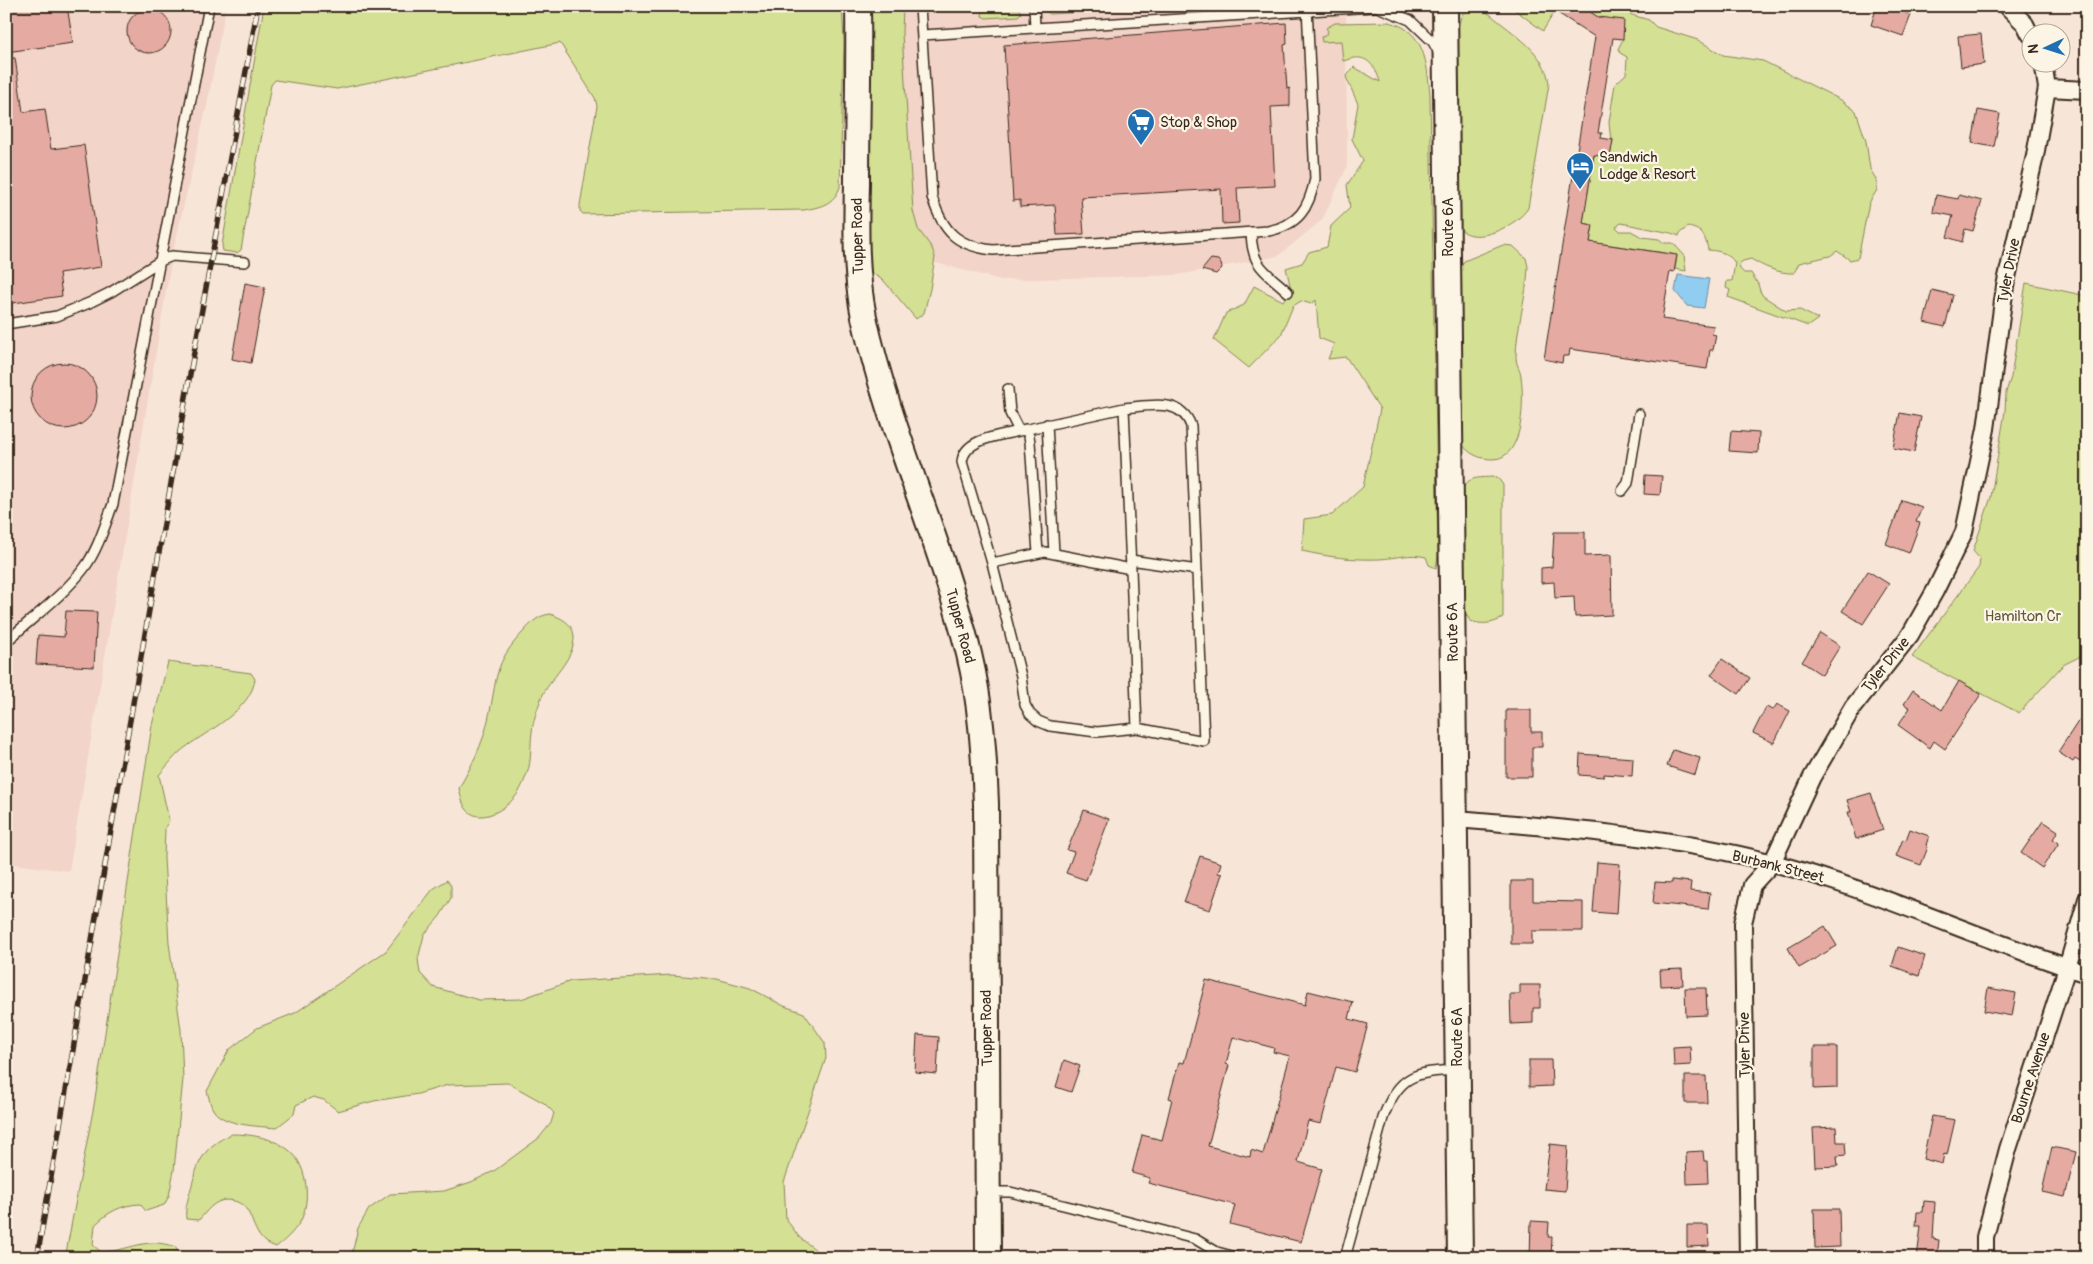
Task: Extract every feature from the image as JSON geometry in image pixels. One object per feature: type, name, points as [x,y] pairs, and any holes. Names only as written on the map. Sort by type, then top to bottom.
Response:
[{"type":"main road","name":"Tupper Road","points":[[858,6],[856,228],[857,272],[864,314],[873,356],[960,620],[979,706],[986,804],[988,1258]]},
{"type":"main road","name":"Route 6A","points":[[1445,6],[1460,1258]]},
{"type":"street","points":[[2007,6],[2023,22]]},
{"type":"street","name":"Tyler Drive","points":[[1748,1258],[1744,923],[1752,885],[1772,863],[1812,777],[1853,707],[1910,635],[1935,591],[1964,532],[1986,429],[2005,286],[2035,156],[2047,88],[2045,72]]},
{"type":"street","points":[[2047,88],[2087,90]]},
{"type":"street","name":"Burbank Street","points":[[1456,819],[1654,838],[1772,863],[1831,880],[1908,907],[2087,974]]},
{"type":"street","name":"Bourne Avenue","points":[[1985,1258],[1985,1237],[2008,1149],[2067,968],[2087,899]]},
{"type":"lane","points":[[6,642],[71,583],[86,566],[98,544],[113,504],[209,6]]},
{"type":"lane","points":[[920,6],[932,197],[937,213],[953,237],[980,249],[993,250],[1251,232],[1281,229],[1292,224],[1309,203],[1313,190],[1316,166],[1307,8]]},
{"type":"lane","points":[[1034,6],[1035,28]]},
{"type":"lane","points":[[922,35],[1307,8],[1374,6],[1410,20],[1433,42],[1446,65]]},
{"type":"lane","points":[[1251,232],[1252,249],[1256,261],[1288,292]]},
{"type":"lane","points":[[6,324],[57,316],[89,303],[111,292],[160,261],[172,256],[245,262]]},
{"type":"lane","points":[[1008,389],[1010,413],[1022,430],[1029,436],[1038,553]]},
{"type":"lane","points":[[1171,406],[1188,416],[1191,426],[1204,742],[1137,728],[1097,732],[1050,726],[1038,722],[1030,714],[1025,705],[1021,676],[992,563],[962,462],[966,449],[974,444],[1022,430],[1124,408],[1171,406]]},
{"type":"lane","points":[[1124,408],[1137,728]]},
{"type":"lane","points":[[1622,491],[1628,483],[1639,414]]},
{"type":"lane","points":[[1047,424],[1054,553]]},
{"type":"lane","points":[[992,563],[1038,553],[1054,553],[1131,564],[1197,570]]},
{"type":"lane","points":[[1344,1258],[1383,1118],[1390,1100],[1404,1081],[1412,1076],[1430,1072],[1457,1070]]},
{"type":"lane","points":[[989,1192],[1017,1193],[1086,1210],[1195,1239],[1217,1252],[1240,1258]]},
{"type":"shaded area","points":[[6,6],[226,6],[207,105],[172,256],[69,871],[6,863]]},
{"type":"shaded area","points":[[888,6],[1346,6],[1347,167],[1322,220],[1278,256],[1178,275],[1001,280],[936,263],[905,207]]},
{"type":"green space","points":[[264,6],[842,6],[844,42],[840,187],[834,197],[826,204],[804,210],[583,214],[580,211],[580,205],[597,106],[595,98],[560,43],[337,89],[275,80],[271,85],[241,250],[237,253],[223,251],[222,245]]},
{"type":"green space","points":[[868,6],[903,6],[902,33],[913,211],[918,229],[932,248],[935,257],[924,313],[916,319],[884,281],[869,271],[866,219]]},
{"type":"green space","points":[[996,6],[1005,6],[1006,9],[1019,9],[1021,13],[1018,16],[986,18],[982,16],[983,11],[996,10]]},
{"type":"green space","points":[[1050,6],[1083,6],[1083,9],[1081,12],[1050,14],[1046,11]]},
{"type":"green space","points":[[1510,6],[1558,6],[1543,31]]},
{"type":"green space","points":[[1581,6],[1614,6],[1632,15],[1649,20],[1656,27],[1698,40],[1723,55],[1763,61],[1841,100],[1856,111],[1866,141],[1870,169],[1876,179],[1877,190],[1869,203],[1858,258],[1850,260],[1837,251],[1830,256],[1799,263],[1794,273],[1771,269],[1751,259],[1739,264],[1740,269],[1744,273],[1751,273],[1763,296],[1786,311],[1800,310],[1818,319],[1808,326],[1728,297],[1730,290],[1726,288],[1727,281],[1732,281],[1735,263],[1724,253],[1708,250],[1702,234],[1693,228],[1688,227],[1679,236],[1621,223],[1616,227],[1620,231],[1631,231],[1642,237],[1659,239],[1664,243],[1673,243],[1684,255],[1686,271],[1675,269],[1677,256],[1672,254],[1590,242],[1593,225],[1583,223],[1594,155],[1610,157],[1613,140],[1609,122],[1615,84],[1626,74],[1627,57],[1620,53],[1618,49],[1623,39],[1613,27]]},
{"type":"green space","points":[[1473,8],[1483,10],[1491,15],[1535,53],[1547,73],[1549,84],[1528,208],[1515,221],[1495,232],[1484,235],[1466,233],[1459,227],[1457,43],[1461,17],[1463,13]]},
{"type":"green space","points":[[1389,22],[1401,26],[1417,40],[1425,60],[1430,94],[1438,556],[1436,568],[1429,565],[1426,557],[1420,556],[1360,559],[1302,551],[1304,519],[1332,515],[1363,487],[1380,409],[1346,357],[1328,359],[1334,344],[1319,338],[1316,300],[1311,304],[1301,301],[1293,306],[1281,335],[1249,368],[1214,340],[1226,313],[1244,305],[1254,286],[1283,301],[1291,289],[1286,268],[1302,263],[1309,252],[1327,247],[1331,226],[1350,208],[1347,185],[1363,161],[1352,139],[1358,104],[1346,77],[1354,67],[1380,82],[1372,65],[1364,59],[1352,58],[1343,61],[1341,41],[1322,42],[1321,37],[1325,36],[1328,31],[1326,28],[1335,23]]},
{"type":"green space","points":[[1503,245],[1513,246],[1526,258],[1528,267],[1516,346],[1516,361],[1521,374],[1522,411],[1517,438],[1511,449],[1504,456],[1488,459],[1475,455],[1461,443],[1459,272],[1464,261]]},
{"type":"green space","name":"Hamilton Cr","points":[[2026,283],[2087,296],[2087,653],[2063,665],[2019,713],[1912,657],[1979,567],[1980,559],[1973,551],[1991,497],[2005,411],[2006,392],[2011,377]]},
{"type":"green space","points":[[1498,478],[1503,485],[1503,618],[1491,623],[1479,623],[1470,621],[1465,612],[1462,492],[1466,483],[1470,480]]},
{"type":"green space","points":[[550,614],[569,624],[574,636],[573,645],[566,661],[545,691],[535,716],[531,737],[529,769],[517,795],[510,803],[488,815],[474,815],[468,811],[463,803],[459,788],[483,738],[501,662],[514,642],[531,624],[539,618]]},
{"type":"green space","points":[[168,662],[251,673],[255,679],[252,690],[237,710],[182,750],[159,775],[169,820],[165,828],[164,858],[169,943],[181,1030],[183,1079],[174,1170],[169,1196],[164,1205],[146,1211],[140,1204],[127,1206],[110,1213],[95,1225],[93,1245],[101,1252],[155,1243],[176,1247],[179,1258],[65,1258],[94,1105],[152,725]]},
{"type":"green space","points":[[447,880],[451,886],[451,898],[440,916],[424,935],[418,959],[420,973],[433,987],[479,1000],[521,999],[571,981],[672,975],[717,979],[750,988],[784,1006],[804,1013],[825,1043],[826,1058],[784,1182],[786,1219],[799,1237],[816,1250],[822,1258],[351,1258],[358,1228],[369,1209],[390,1194],[444,1191],[471,1182],[494,1171],[539,1138],[551,1123],[554,1113],[544,1103],[508,1083],[448,1085],[418,1094],[374,1101],[338,1111],[324,1100],[313,1097],[296,1105],[294,1114],[276,1128],[226,1120],[214,1111],[207,1091],[229,1050],[257,1028],[295,1013],[386,951],[433,889]]},
{"type":"green space","points":[[232,1134],[255,1136],[277,1143],[290,1151],[301,1166],[306,1185],[306,1205],[295,1230],[276,1247],[266,1243],[256,1230],[247,1210],[236,1202],[222,1200],[211,1207],[199,1220],[186,1219],[188,1199],[199,1164],[214,1144]]},
{"type":"water","points":[[1678,275],[1709,279],[1704,308],[1687,306],[1675,291]]},
{"type":"building","points":[[6,6],[67,6],[73,43],[6,52]]},
{"type":"building","name":"Sandwich Lodge & Resort","points":[[1547,6],[1581,6],[1598,17],[1624,20],[1623,39],[1613,38],[1598,133],[1602,133],[1601,138],[1613,140],[1610,157],[1594,155],[1583,223],[1593,225],[1590,242],[1677,255],[1674,272],[1670,271],[1662,319],[1714,326],[1712,334],[1716,335],[1713,350],[1710,350],[1707,369],[1570,349],[1569,356],[1563,356],[1562,363],[1544,359],[1595,37]]},
{"type":"building","points":[[1877,6],[1896,6],[1895,9],[1911,15],[1903,36],[1871,25]]},
{"type":"building","points":[[145,9],[153,9],[165,15],[171,31],[165,47],[153,53],[145,53],[133,47],[127,35],[127,27],[133,15]]},
{"type":"building","name":"Stop & Shop","points":[[1286,23],[1287,44],[1284,45],[1287,89],[1290,88],[1290,106],[1271,107],[1275,186],[1237,188],[1239,223],[1222,224],[1221,189],[1081,197],[1084,234],[1057,235],[1055,205],[1020,207],[1020,200],[1013,201],[1004,45]]},
{"type":"building","points":[[1981,34],[1984,64],[1961,67],[1958,36]]},
{"type":"building","points":[[6,58],[15,58],[23,112],[45,109],[51,149],[84,145],[101,267],[59,273],[62,296],[6,304]]},
{"type":"building","points":[[1978,110],[2000,114],[1994,147],[1972,143]]},
{"type":"building","points":[[1936,195],[1958,199],[1959,195],[1982,201],[1973,231],[1965,229],[1962,242],[1947,237],[1953,216],[1933,212]]},
{"type":"building","points":[[1211,259],[1218,260],[1221,264],[1222,268],[1216,274],[1202,270]]},
{"type":"building","points":[[245,283],[265,287],[251,363],[232,359]]},
{"type":"building","points":[[1932,290],[1953,295],[1945,327],[1924,322]]},
{"type":"building","points":[[64,363],[76,366],[87,373],[94,384],[97,396],[94,408],[87,419],[76,426],[64,429],[52,426],[41,419],[34,408],[31,396],[34,384],[41,373],[52,366]]},
{"type":"building","points":[[1900,413],[1921,417],[1914,452],[1893,448]]},
{"type":"building","points":[[1731,431],[1759,433],[1758,453],[1729,451]]},
{"type":"building","points":[[1645,475],[1662,476],[1660,495],[1644,494]]},
{"type":"building","points":[[1902,500],[1922,507],[1916,522],[1920,523],[1909,553],[1886,544]]},
{"type":"building","points":[[1554,532],[1585,532],[1585,556],[1611,555],[1612,615],[1575,617],[1574,597],[1555,598],[1554,582],[1541,583],[1541,568],[1552,567]]},
{"type":"building","points":[[1868,571],[1889,584],[1863,624],[1842,611]]},
{"type":"building","points":[[66,611],[97,612],[94,667],[36,664],[38,635],[64,637]]},
{"type":"building","points":[[1820,633],[1840,646],[1822,675],[1802,662]]},
{"type":"building","points":[[1722,659],[1750,678],[1739,694],[1711,675]]},
{"type":"building","points":[[1959,681],[1981,694],[1945,749],[1934,741],[1930,748],[1898,725],[1910,708],[1904,704],[1913,690],[1942,710]]},
{"type":"building","points":[[1777,704],[1790,711],[1774,743],[1753,733],[1766,707],[1773,710]]},
{"type":"building","points":[[2087,708],[2087,766],[2075,759],[2073,762],[2058,752]]},
{"type":"building","points":[[1506,710],[1531,710],[1531,732],[1542,732],[1542,747],[1532,747],[1532,777],[1506,777]]},
{"type":"building","points":[[1673,750],[1700,758],[1695,775],[1667,766]]},
{"type":"building","points":[[1580,754],[1633,758],[1632,776],[1604,774],[1604,777],[1579,775]]},
{"type":"building","points":[[1871,793],[1883,830],[1856,839],[1848,812],[1851,812],[1847,800]]},
{"type":"building","points":[[1084,810],[1109,819],[1086,880],[1066,873],[1074,852],[1067,850]]},
{"type":"building","points":[[2043,821],[2058,831],[2053,839],[2059,843],[2042,868],[2021,853]]},
{"type":"building","points":[[1910,829],[1929,836],[1926,845],[1928,847],[1921,865],[1896,856],[1903,839],[1906,840]]},
{"type":"building","points":[[1200,856],[1221,863],[1218,873],[1222,874],[1210,910],[1184,902]]},
{"type":"building","points":[[1597,862],[1620,864],[1617,914],[1593,912]]},
{"type":"building","points":[[1672,880],[1691,882],[1690,891],[1710,893],[1708,909],[1653,903],[1655,882],[1672,883]]},
{"type":"building","points":[[1511,881],[1533,881],[1533,901],[1583,902],[1583,931],[1532,931],[1532,944],[1511,944]]},
{"type":"building","points":[[1825,926],[1837,946],[1799,968],[1788,948]]},
{"type":"building","points":[[1898,947],[1925,956],[1919,976],[1892,966]]},
{"type":"building","points":[[1682,969],[1683,985],[1661,986],[1660,970]]},
{"type":"building","points":[[1206,980],[1305,1005],[1308,991],[1353,1002],[1349,1019],[1368,1024],[1355,1072],[1336,1067],[1321,1124],[1308,1121],[1298,1162],[1322,1169],[1301,1242],[1230,1224],[1235,1205],[1148,1183],[1150,1178],[1132,1173],[1142,1135],[1162,1140],[1172,1099],[1169,1098],[1179,1062],[1184,1063]],"holes":[[[1233,1037],[1274,1048],[1273,1052],[1290,1056],[1263,1154],[1251,1150],[1250,1157],[1208,1146],[1229,1065],[1226,1064]]]},
{"type":"building","points":[[1520,985],[1540,985],[1540,1008],[1533,1008],[1533,1023],[1511,1024],[1510,994],[1520,994]]},
{"type":"building","points":[[1685,988],[1706,988],[1707,1015],[1686,1016]]},
{"type":"building","points":[[1988,988],[2016,993],[2012,1016],[1984,1011]]},
{"type":"building","points":[[917,1035],[939,1037],[937,1074],[915,1072]]},
{"type":"building","points":[[1690,1046],[1691,1065],[1674,1066],[1673,1047]]},
{"type":"building","points":[[1814,1047],[1837,1047],[1837,1088],[1814,1089]]},
{"type":"building","points":[[1064,1060],[1080,1066],[1071,1092],[1056,1087]]},
{"type":"building","points":[[1529,1060],[1551,1060],[1552,1086],[1529,1087]]},
{"type":"building","points":[[1685,1076],[1706,1076],[1707,1103],[1685,1103]]},
{"type":"building","points":[[1932,1116],[1955,1120],[1947,1155],[1944,1154],[1942,1164],[1923,1159]]},
{"type":"building","points":[[1836,1127],[1837,1142],[1845,1142],[1846,1155],[1837,1156],[1838,1166],[1815,1167],[1813,1128]]},
{"type":"building","points":[[1550,1144],[1568,1146],[1565,1191],[1544,1189]]},
{"type":"building","points":[[2052,1147],[2076,1152],[2065,1197],[2042,1192]]},
{"type":"building","points":[[1703,1151],[1704,1161],[1707,1161],[1708,1183],[1687,1184],[1686,1152]]},
{"type":"building","points":[[1924,1201],[1935,1202],[1933,1239],[1939,1240],[1937,1258],[1917,1258],[1921,1226],[1916,1226],[1917,1212],[1923,1212]]},
{"type":"building","points":[[1814,1209],[1839,1209],[1840,1247],[1815,1248]]},
{"type":"building","points":[[1531,1221],[1549,1222],[1548,1237],[1552,1237],[1551,1258],[1530,1258]]},
{"type":"building","points":[[1687,1225],[1708,1225],[1709,1246],[1687,1247]]},
{"type":"railway","points":[[37,1258],[188,385],[258,6]]},
{"type":"place","name":"Stop & Shop","points":[[1141,146]]},
{"type":"place","name":"Sandwich Lodge & Resort","points":[[1580,190]]}]
